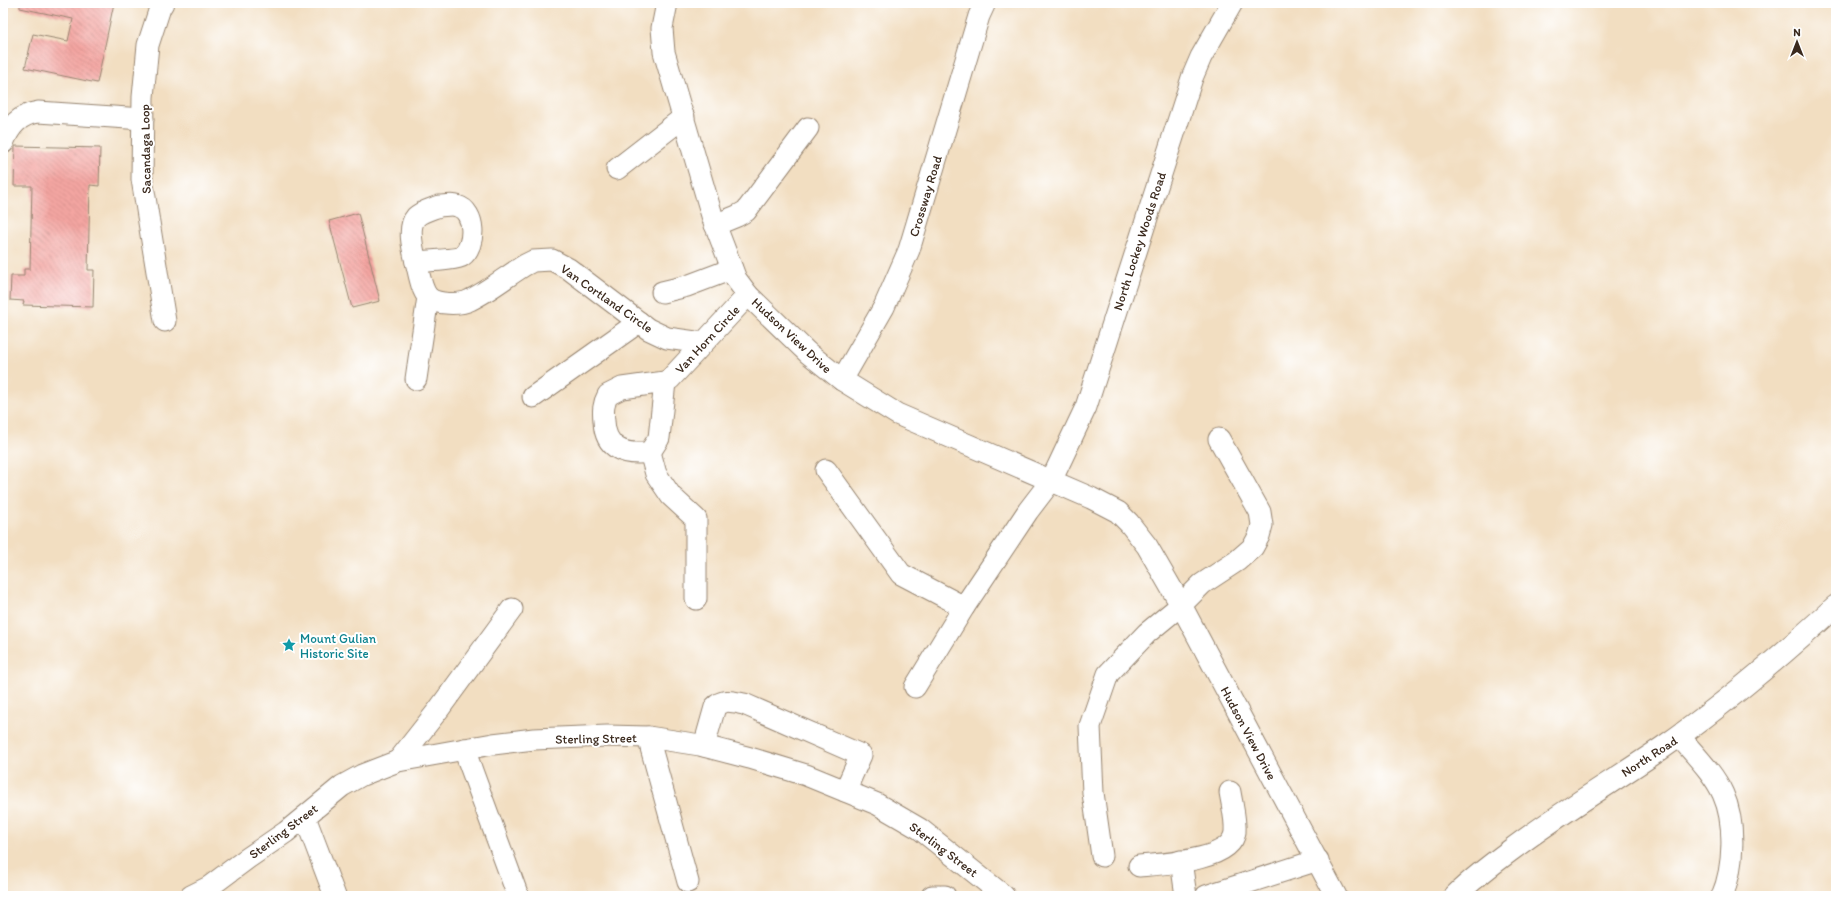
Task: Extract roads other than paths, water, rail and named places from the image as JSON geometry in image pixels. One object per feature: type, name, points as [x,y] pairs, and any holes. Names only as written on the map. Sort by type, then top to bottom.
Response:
[{"type":"main road","name":"North Road","points":[[1455,896],[1480,874],[1542,826],[1679,736],[1730,699],[1780,657],[1836,606]]},
{"type":"street","name":"Sacandaga Loop","points":[[163,3],[148,45],[143,97],[142,180],[165,320]]},
{"type":"street","name":"Crossway Road","points":[[842,380],[884,307],[909,250],[979,16],[985,3]]},
{"type":"street","name":"North Lockey Woods Road","points":[[915,687],[964,607],[1028,511],[1051,481],[1086,407],[1192,78],[1232,3]]},
{"type":"street","name":"Hudson View Drive","points":[[663,5],[662,28],[664,52],[715,225],[736,279],[748,294],[808,353],[842,380],[897,414],[1091,498],[1118,512],[1147,546],[1181,605],[1336,896]]},
{"type":"street","points":[[3,143],[7,133],[14,124],[22,117],[38,112],[143,119]]},
{"type":"street","points":[[617,169],[684,117]]},
{"type":"street","points":[[715,225],[746,211],[808,128]]},
{"type":"street","name":"Van Cortland Circle","points":[[428,297],[435,302],[443,304],[469,301],[533,261],[552,260],[570,270],[648,329],[667,338],[703,343]]},
{"type":"street","points":[[416,262],[428,297],[416,379]]},
{"type":"street","points":[[662,292],[687,286],[732,269]]},
{"type":"street","name":"Van Horn Circle","points":[[665,382],[659,438],[650,452],[641,454],[625,451],[610,444],[604,431],[603,408],[608,394],[622,388],[665,382],[670,379],[748,294]]},
{"type":"street","points":[[533,397],[638,322]]},
{"type":"street","points":[[1102,856],[1093,793],[1090,726],[1108,674],[1147,633],[1181,605],[1202,584],[1237,561],[1253,547],[1261,531],[1262,525],[1260,512],[1219,439]]},
{"type":"street","points":[[650,452],[656,474],[672,496],[696,519],[696,599]]},
{"type":"street","points":[[826,470],[901,574],[964,607]]},
{"type":"street","points":[[398,761],[439,709],[512,609]]},
{"type":"street","points":[[704,746],[715,707],[719,703],[726,701],[744,704],[861,755],[846,791]]},
{"type":"street","name":"Sterling Street","points":[[191,896],[209,887],[286,832],[342,786],[398,761],[493,744],[534,739],[607,736],[648,737],[704,746],[806,775],[846,791],[877,804],[920,829],[1004,896]]},
{"type":"street","points":[[1679,736],[1709,772],[1723,795],[1730,819],[1732,855],[1727,883],[1722,896]]},
{"type":"street","points":[[648,737],[688,882]]},
{"type":"street","points":[[464,750],[518,896]]},
{"type":"street","points":[[1139,866],[1181,861],[1208,855],[1229,845],[1235,832],[1230,792]]},
{"type":"street","points":[[305,816],[335,896]]},
{"type":"street","points":[[1206,896],[1318,860]]},
{"type":"street","points":[[1181,861],[1186,896]]},
{"type":"street","points":[[932,896],[945,896]]},
{"type":"place","name":"Mount Gulian Historic Site","points":[[289,645]]}]
